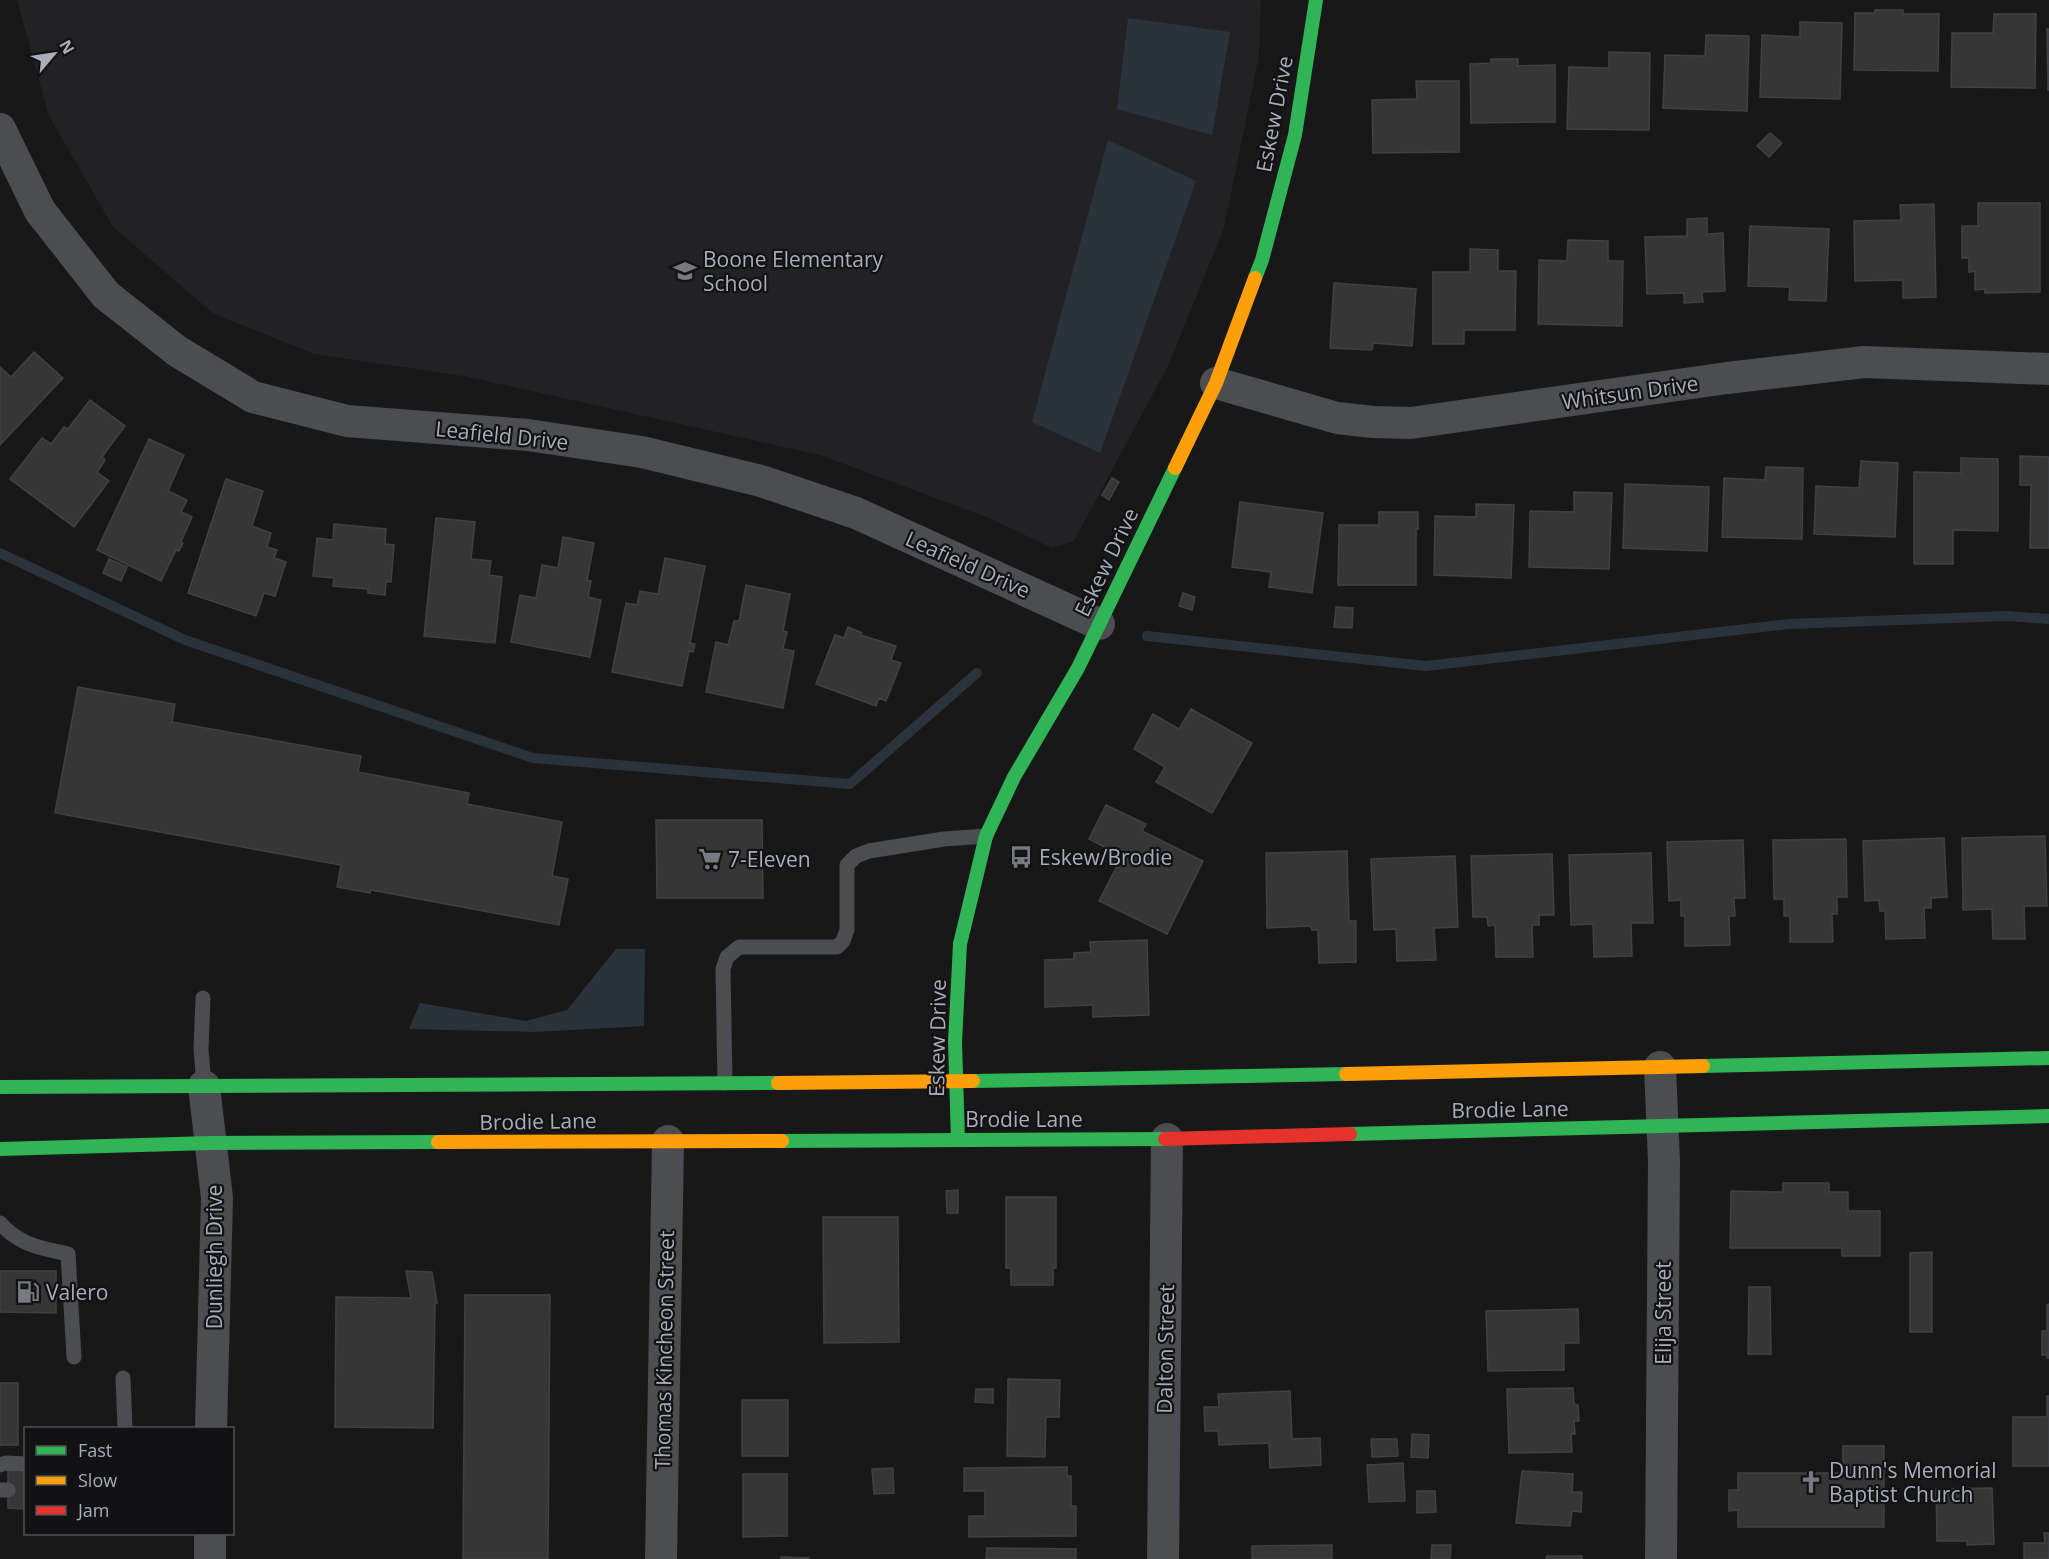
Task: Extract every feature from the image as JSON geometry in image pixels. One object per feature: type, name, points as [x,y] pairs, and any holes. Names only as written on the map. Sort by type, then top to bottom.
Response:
[{"type":"main road","name":"Eskew Drive","points":[[958,1140],[956,1008],[960,944],[986,836],[1014,777],[1078,668],[1216,382],[1262,260],[1295,135],[1316,0]]},
{"type":"main road","name":"Brodie Lane","points":[[0,1087],[957,1082],[2049,1058]]},
{"type":"main road","name":"Brodie Lane","points":[[0,1149],[212,1143],[1167,1139],[2049,1116]]},
{"type":"street","name":"Leafield Drive","points":[[0,129],[40,211],[106,295],[177,351],[253,397],[347,421],[528,435],[642,452],[761,481],[856,513],[1099,624]]},
{"type":"street","name":"Whitsun Drive","points":[[1216,382],[1337,418],[1411,423],[1727,378],[1864,362],[2049,369]]},
{"type":"street","name":"Elija Street","points":[[1660,1067],[1664,1173],[1661,1559]]},
{"type":"street","name":"Dunliegh Drive","points":[[204,1086],[217,1198],[211,1427]]},
{"type":"street","name":"Dalton Street","points":[[1163,1559],[1167,1139]]},
{"type":"street","name":"Thomas Kincheon Street","points":[[661,1559],[668,1141]]},
{"type":"street","points":[[210,1535],[210,1559]]},
{"type":"lane","points":[[725,1083],[723,969],[727,957],[739,947],[837,947],[843,941],[847,930],[847,865],[856,856],[869,851],[944,839],[986,836]]},
{"type":"lane","points":[[203,998],[201,1049],[204,1086]]},
{"type":"lane","points":[[0,1223],[10,1234],[34,1246],[68,1254],[74,1357]]},
{"type":"lane","points":[[123,1378],[125,1427]]},
{"type":"lane","points":[[0,1466],[6,1463],[24,1464]]},
{"type":"shaded area","name":"Boone Elementary School","points":[[17,0],[1261,0],[1259,56],[1224,228],[1169,364],[1074,541],[1052,548],[989,518],[820,455],[464,376],[314,354],[214,314],[113,227],[49,116]]},
{"type":"shaded area","points":[[1128,18],[1230,32],[1212,135],[1117,109]]},
{"type":"shaded area","points":[[1108,140],[1196,181],[1100,453],[1032,422]]},
{"type":"shaded area","points":[[616,949],[645,949],[644,1026],[535,1032],[409,1029],[420,1003],[526,1021],[567,1010]]},
{"type":"building","points":[[1875,10],[1903,10],[1903,14],[1939,14],[1938,71],[1854,70],[1855,13],[1875,13]]},
{"type":"building","points":[[1994,14],[2036,14],[2035,88],[1951,87],[1952,33],[1993,33]]},
{"type":"building","points":[[1800,22],[1842,23],[1840,99],[1760,97],[1762,35],[1800,37]]},
{"type":"building","points":[[2047,29],[2049,29],[2049,90],[2048,90]]},
{"type":"building","points":[[1706,35],[1749,36],[1747,111],[1663,108],[1665,55],[1705,56]]},
{"type":"building","points":[[1609,52],[1650,53],[1649,130],[1567,129],[1569,67],[1609,68]]},
{"type":"building","points":[[1491,59],[1518,59],[1518,66],[1555,65],[1555,122],[1471,123],[1470,64],[1491,63]]},
{"type":"building","points":[[1416,81],[1459,81],[1459,152],[1373,153],[1372,100],[1417,99]]},
{"type":"building","points":[[1770,133],[1782,143],[1769,157],[1757,146]]},
{"type":"building","points":[[1978,203],[2040,203],[2040,292],[1985,293],[1985,289],[1975,290],[1975,271],[1969,272],[1969,258],[1962,258],[1962,226],[1978,226]]},
{"type":"building","points":[[1934,204],[1936,297],[1903,298],[1903,280],[1855,281],[1854,221],[1901,220],[1900,205]]},
{"type":"building","points":[[1707,218],[1707,234],[1723,233],[1725,291],[1702,292],[1703,302],[1684,303],[1684,293],[1647,294],[1645,237],[1687,236],[1687,219]]},
{"type":"building","points":[[1750,226],[1829,229],[1826,301],[1789,300],[1790,287],[1748,286]]},
{"type":"building","points":[[1568,240],[1608,241],[1608,261],[1623,261],[1622,326],[1538,324],[1539,260],[1567,261]]},
{"type":"building","points":[[1470,249],[1498,250],[1498,271],[1516,271],[1515,330],[1464,330],[1464,344],[1433,344],[1433,272],[1470,272]]},
{"type":"building","points":[[1334,283],[1416,289],[1412,346],[1373,343],[1372,350],[1330,348]]},
{"type":"building","points":[[34,352],[63,378],[0,445],[0,367],[11,377]]},
{"type":"building","points":[[90,400],[125,426],[102,457],[105,460],[97,472],[109,481],[74,527],[10,479],[42,438],[51,444],[64,427],[68,429]]},
{"type":"building","points":[[149,439],[184,455],[168,491],[187,500],[181,512],[192,517],[181,542],[183,543],[179,551],[176,550],[161,581],[97,550]]},
{"type":"building","points":[[2020,456],[2049,457],[2049,548],[2030,548],[2031,485],[2020,485]]},
{"type":"building","points":[[1961,458],[1998,459],[1998,531],[1953,530],[1953,564],[1914,564],[1914,472],[1961,473]]},
{"type":"building","points":[[1861,461],[1898,463],[1895,537],[1814,534],[1816,486],[1859,488]]},
{"type":"building","points":[[1766,467],[1803,468],[1802,539],[1722,537],[1724,478],[1765,480]]},
{"type":"building","points":[[1112,478],[1119,482],[1109,500],[1102,495]]},
{"type":"building","points":[[226,479],[263,491],[252,526],[271,533],[267,547],[277,550],[274,558],[286,562],[275,596],[264,593],[256,616],[188,593]]},
{"type":"building","points":[[1625,484],[1709,487],[1707,551],[1623,548]]},
{"type":"building","points":[[1574,492],[1612,493],[1609,569],[1529,567],[1530,511],[1574,512]]},
{"type":"building","points":[[1240,502],[1323,513],[1312,593],[1269,587],[1271,572],[1232,567]]},
{"type":"building","points":[[1476,504],[1514,505],[1511,578],[1434,575],[1435,516],[1476,517]]},
{"type":"building","points":[[1379,512],[1418,512],[1416,585],[1338,585],[1339,525],[1379,525]]},
{"type":"building","points":[[436,518],[475,522],[471,559],[491,561],[489,575],[502,577],[495,643],[424,636]]},
{"type":"building","points":[[334,524],[386,529],[385,544],[394,545],[391,582],[386,582],[385,595],[368,593],[368,589],[333,586],[334,578],[313,576],[317,538],[333,540]]},
{"type":"building","points":[[563,537],[594,543],[587,580],[591,581],[588,597],[601,600],[590,657],[511,642],[520,595],[536,598],[542,565],[558,568]]},
{"type":"building","points":[[665,558],[705,566],[690,643],[695,644],[693,652],[689,651],[682,686],[612,672],[626,603],[637,605],[640,591],[658,594]]},
{"type":"building","points":[[109,559],[127,567],[121,581],[103,573]]},
{"type":"building","points":[[746,585],[790,594],[783,631],[787,632],[783,649],[794,651],[783,708],[706,692],[716,642],[728,645],[734,621],[739,621]]},
{"type":"building","points":[[1183,593],[1195,597],[1192,610],[1179,606]]},
{"type":"building","points":[[1336,607],[1353,608],[1352,628],[1334,627]]},
{"type":"building","points":[[848,627],[862,633],[861,635],[896,646],[891,660],[901,663],[886,701],[879,698],[876,706],[816,684],[835,635],[844,638]]},
{"type":"building","points":[[78,687],[175,704],[172,722],[361,756],[358,772],[469,793],[467,804],[562,822],[552,876],[568,879],[559,925],[371,890],[370,893],[337,887],[341,865],[55,813]]},
{"type":"building","points":[[1191,709],[1252,743],[1212,813],[1156,782],[1165,767],[1134,749],[1153,714],[1179,729]]},
{"type":"building","points":[[1106,805],[1146,824],[1142,831],[1203,861],[1167,934],[1099,901],[1117,866],[1111,863],[1116,853],[1089,839]]},
{"type":"building","name":"7-Eleven","points":[[656,820],[762,820],[763,898],[657,898]]},
{"type":"building","points":[[2045,836],[2047,906],[2024,906],[2025,939],[1993,939],[1992,909],[1963,910],[1962,838]]},
{"type":"building","points":[[1944,838],[1947,897],[1931,898],[1931,908],[1924,908],[1925,938],[1886,939],[1885,911],[1880,911],[1879,900],[1865,901],[1863,841]]},
{"type":"building","points":[[1846,839],[1847,897],[1837,897],[1837,914],[1832,914],[1833,942],[1790,942],[1790,916],[1784,916],[1784,899],[1774,899],[1773,840]]},
{"type":"building","points":[[1743,840],[1745,898],[1734,898],[1735,916],[1729,916],[1730,945],[1685,946],[1685,916],[1681,916],[1681,900],[1669,901],[1667,842]]},
{"type":"building","points":[[1347,851],[1349,921],[1356,921],[1356,962],[1319,963],[1318,930],[1312,930],[1311,926],[1267,928],[1266,853]]},
{"type":"building","points":[[1651,853],[1653,923],[1631,923],[1632,956],[1594,957],[1593,924],[1571,925],[1569,855]]},
{"type":"building","points":[[1552,854],[1554,915],[1539,915],[1539,925],[1532,925],[1533,957],[1496,957],[1495,925],[1488,926],[1487,917],[1473,917],[1471,856]]},
{"type":"building","points":[[1455,856],[1458,927],[1434,928],[1436,960],[1397,961],[1396,929],[1374,930],[1371,859]]},
{"type":"building","points":[[1147,940],[1149,1015],[1093,1017],[1093,1005],[1045,1007],[1045,960],[1074,959],[1074,953],[1091,952],[1090,942]]},
{"type":"building","points":[[1783,1183],[1829,1183],[1829,1192],[1848,1192],[1848,1211],[1880,1211],[1880,1256],[1842,1256],[1842,1248],[1730,1248],[1731,1191],[1783,1192]]},
{"type":"building","points":[[958,1190],[958,1213],[947,1213],[946,1191]]},
{"type":"building","points":[[1006,1197],[1056,1197],[1056,1268],[1053,1268],[1053,1285],[1011,1285],[1011,1268],[1006,1268]]},
{"type":"building","points":[[823,1217],[898,1217],[899,1342],[824,1343]]},
{"type":"building","points":[[1932,1252],[1932,1332],[1910,1332],[1910,1253]]},
{"type":"building","name":"Valero","points":[[0,1271],[56,1271],[56,1313],[0,1312]]},
{"type":"building","points":[[406,1271],[432,1272],[437,1303],[435,1303],[433,1428],[335,1427],[336,1297],[411,1298]]},
{"type":"building","points":[[1749,1287],[1770,1287],[1771,1354],[1748,1354]]},
{"type":"building","points":[[465,1295],[550,1295],[548,1559],[463,1559]]},
{"type":"building","points":[[2049,1304],[2049,1358],[2047,1358],[2047,1355],[2042,1355],[2042,1331],[2047,1331],[2047,1305]]},
{"type":"building","points":[[1578,1309],[1579,1343],[1564,1343],[1564,1370],[1488,1371],[1486,1311]]},
{"type":"building","points":[[1008,1379],[1060,1380],[1059,1417],[1046,1417],[1045,1457],[1007,1456]]},
{"type":"building","points":[[0,1383],[18,1383],[18,1445],[0,1445]]},
{"type":"building","points":[[1573,1388],[1574,1404],[1578,1405],[1579,1421],[1574,1421],[1575,1434],[1571,1434],[1572,1452],[1509,1453],[1507,1389]]},
{"type":"building","points":[[976,1389],[993,1389],[993,1403],[975,1402]]},
{"type":"building","points":[[1290,1391],[1292,1439],[1320,1438],[1321,1465],[1270,1468],[1269,1443],[1219,1445],[1218,1431],[1205,1431],[1204,1407],[1219,1407],[1218,1394]]},
{"type":"building","points":[[2047,1396],[2049,1396],[2049,1466],[2013,1466],[2013,1417],[2047,1417]]},
{"type":"building","points":[[742,1400],[788,1400],[788,1456],[742,1456]]},
{"type":"building","points":[[1412,1434],[1429,1435],[1428,1458],[1411,1457]]},
{"type":"building","points":[[1371,1439],[1397,1439],[1398,1456],[1372,1457]]},
{"type":"building","name":"Dunn's Memorial Baptist Church","points":[[1843,1446],[1884,1446],[1884,1527],[1738,1527],[1738,1510],[1729,1511],[1729,1490],[1738,1490],[1738,1473],[1843,1473]]},
{"type":"building","points":[[1403,1463],[1405,1501],[1369,1502],[1367,1465]]},
{"type":"building","points":[[1067,1467],[1067,1476],[1071,1476],[1071,1506],[1076,1506],[1076,1536],[969,1537],[969,1516],[985,1516],[985,1491],[964,1491],[964,1468]]},
{"type":"building","points":[[893,1468],[894,1493],[874,1494],[872,1469]]},
{"type":"building","points":[[8,1470],[24,1470],[24,1509],[8,1508]]},
{"type":"building","points":[[1522,1471],[1573,1474],[1572,1492],[1582,1492],[1581,1512],[1572,1511],[1570,1526],[1516,1523]]},
{"type":"building","points":[[743,1474],[787,1474],[787,1536],[743,1537]]},
{"type":"building","points":[[1992,1488],[1994,1544],[1967,1545],[1967,1541],[1937,1541],[1936,1489]]},
{"type":"building","points":[[1417,1491],[1435,1491],[1436,1512],[1417,1513]]},
{"type":"building","points":[[2044,1533],[2049,1533],[2049,1559],[2024,1559],[2024,1543],[2045,1543]]},
{"type":"building","points":[[1332,1545],[1332,1559],[1252,1559],[1252,1546]]},
{"type":"building","points":[[1432,1545],[1451,1545],[1450,1559],[1431,1559]]},
{"type":"building","points":[[987,1548],[1076,1549],[1076,1559],[986,1559]]},
{"type":"building","points":[[1547,1556],[1582,1556],[1582,1559],[1546,1559]]},
{"type":"building","points":[[781,1557],[809,1558],[809,1559],[781,1559]]},
{"type":"waterway","points":[[0,553],[185,640],[533,758],[850,784],[977,673]]},
{"type":"waterway","points":[[1147,636],[1426,666],[1789,624],[2008,616],[2049,619]]},
{"type":"traffic: fast","points":[[1255,278],[1262,260],[1295,135],[1316,0]]},
{"type":"traffic: fast","points":[[958,1140],[955,1042],[960,944],[986,836],[1014,777],[1078,668],[1175,468]]},
{"type":"traffic: fast","points":[[1703,1066],[2049,1058]]},
{"type":"traffic: fast","points":[[973,1081],[1346,1074]]},
{"type":"traffic: fast","points":[[0,1087],[778,1083]]},
{"type":"traffic: fast","points":[[1350,1134],[2049,1116]]},
{"type":"traffic: fast","points":[[782,1141],[1165,1139]]},
{"type":"traffic: fast","points":[[0,1149],[211,1143],[438,1142]]},
{"type":"traffic: slow","points":[[1175,468],[1216,383],[1255,278]]},
{"type":"traffic: slow","points":[[1346,1074],[1703,1066]]},
{"type":"traffic: slow","points":[[778,1083],[973,1081]]},
{"type":"traffic: slow","points":[[438,1142],[782,1141]]},
{"type":"traffic: jam","points":[[1165,1139],[1350,1134]]},
{"type":"place","name":"Boone Elementary School","points":[[685,271]]},
{"type":"place","name":"Eskew/Brodie","points":[[1021,857]]},
{"type":"place","name":"7-Eleven","points":[[710,859]]},
{"type":"place","name":"Valero","points":[[28,1292]]},
{"type":"place","name":"Dunn's Memorial Baptist Church","points":[[1811,1482]]}]
